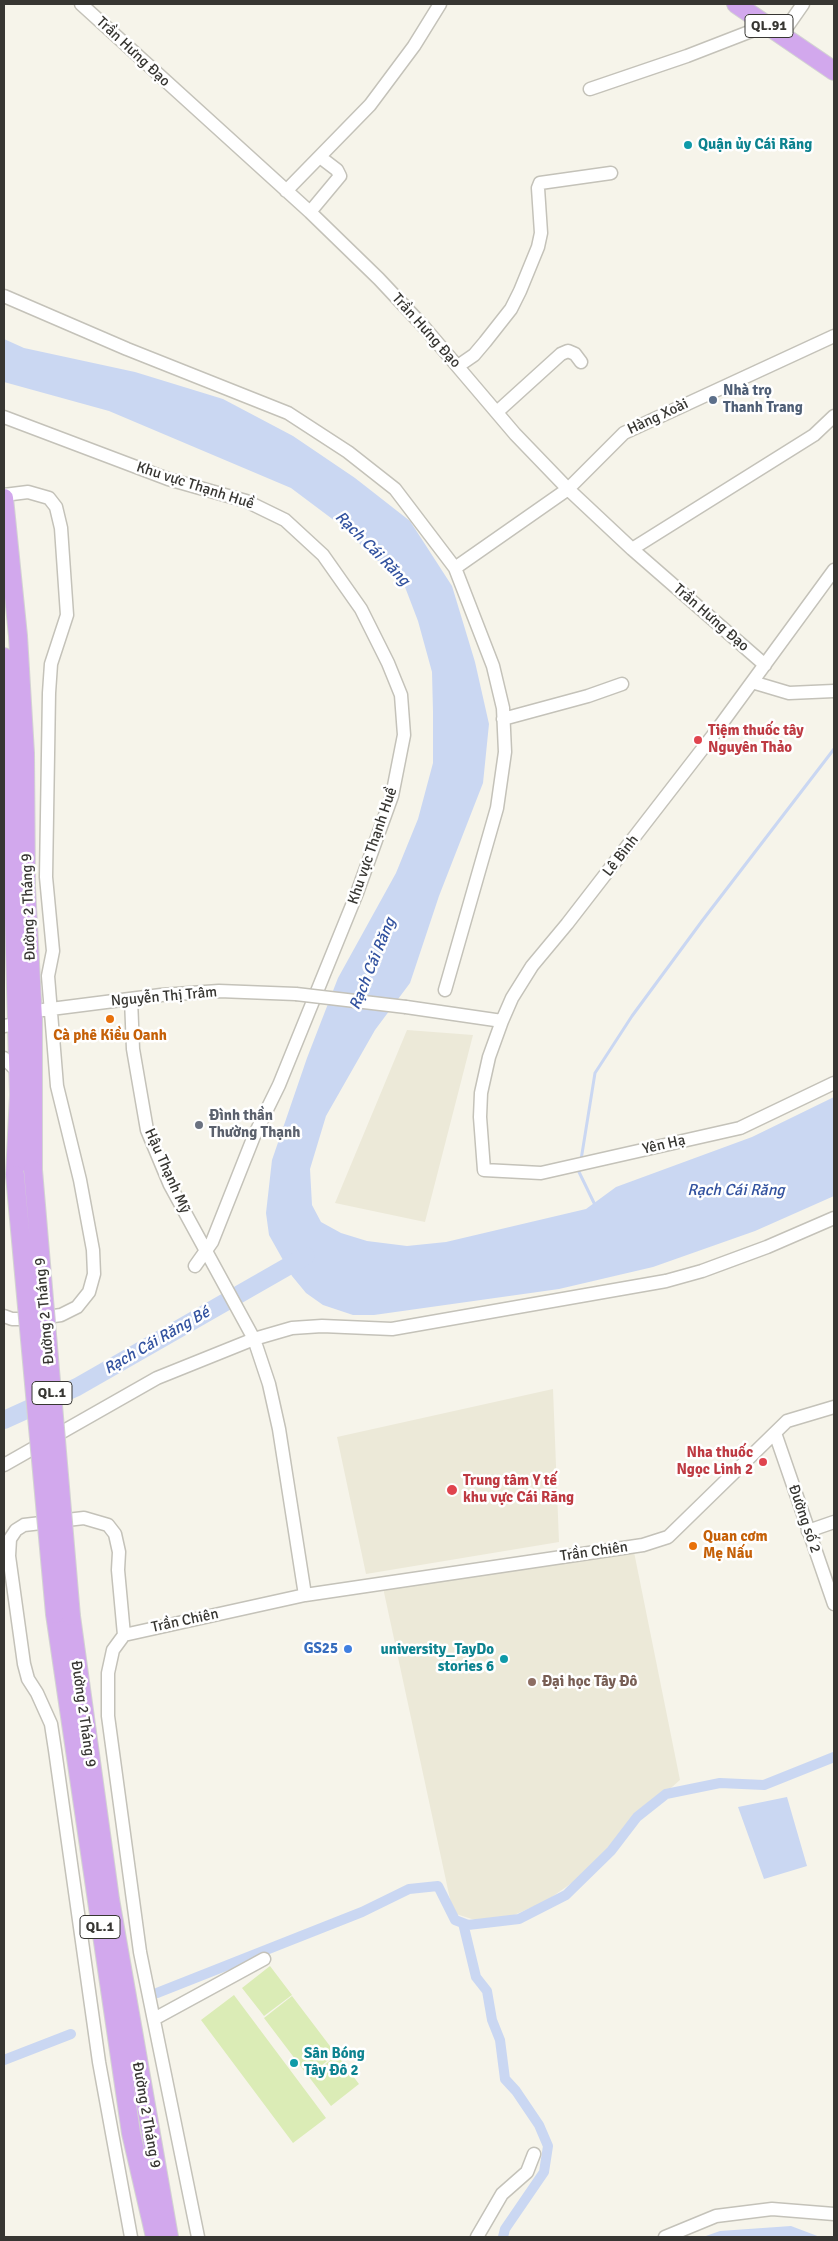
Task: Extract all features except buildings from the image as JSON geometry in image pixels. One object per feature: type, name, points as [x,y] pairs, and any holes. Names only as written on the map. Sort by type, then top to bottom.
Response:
[{"type":"highway","name":"QL.91","points":[[736,4],[767,25],[834,59]]},
{"type":"highway","name":"QL.91","points":[[751,4],[787,28],[834,71]]},
{"type":"highway","name":"Đường 2 Tháng 9","points":[[4,497],[18,636],[25,753],[26,887],[33,1012],[33,1170],[63,1615],[125,1994],[169,2237]]},
{"type":"highway","name":"Đường 2 Tháng 9","points":[[4,656],[9,738],[10,1025],[18,1072],[15,1175],[96,1896],[131,2133],[155,2237]]},
{"type":"street","name":"Trần Hưng Đạo","points":[[81,4],[310,212],[379,279],[568,489],[632,550],[765,664]]},
{"type":"street","points":[[286,191],[370,105],[414,46],[440,4]]},
{"type":"street","points":[[787,28],[803,4]]},
{"type":"street","points":[[590,89],[687,56],[767,25]]},
{"type":"street","points":[[310,212],[340,176],[337,170],[320,157]]},
{"type":"street","points":[[458,366],[474,354],[485,342],[511,309],[520,291],[538,247],[541,233],[538,188],[540,184],[611,173]]},
{"type":"street","points":[[4,296],[127,349],[288,413],[348,452],[395,489],[455,568],[493,666],[503,708],[505,752],[497,808],[445,990]]},
{"type":"street","name":"Hàng Xoài","points":[[455,568],[568,489],[624,433],[834,336]]},
{"type":"street","points":[[497,412],[560,354],[568,351],[575,354],[581,362]]},
{"type":"street","points":[[632,550],[806,440],[834,416]]},
{"type":"street","name":"Khu vực Thạnh Huề","points":[[4,417],[168,479],[246,501],[285,520],[324,555],[361,609],[388,663],[401,696],[404,735],[392,796],[357,893],[279,1085],[254,1136],[210,1252],[195,1266]]},
{"type":"street","points":[[4,497],[28,492],[48,498],[56,507],[60,528],[67,615],[51,664],[49,693],[46,877],[53,951],[48,976],[57,1086],[80,1180],[93,1250],[94,1274],[89,1292],[77,1306],[61,1315],[33,1319],[12,1319],[4,1316]]},
{"type":"street","name":"Lê Bình","points":[[484,1170],[480,1117],[481,1093],[489,1057],[512,998],[532,966],[628,846],[834,570]]},
{"type":"street","points":[[752,682],[790,693],[834,691]]},
{"type":"street","points":[[503,718],[588,696],[622,684]]},
{"type":"street","points":[[30,946],[48,976]]},
{"type":"street","name":"Nguyễn Thị Trâm","points":[[33,1012],[132,998],[219,991],[296,994],[502,1021]]},
{"type":"street","name":"Hậu Thạnh Mỹ","points":[[132,998],[134,1049],[147,1130],[170,1185],[210,1252],[251,1334]]},
{"type":"street","points":[[4,1058],[18,1072]]},
{"type":"street","name":"Yên Hạ","points":[[484,1170],[540,1173],[740,1128],[834,1083]]},
{"type":"street","points":[[4,1465],[157,1378],[251,1334],[322,1326],[392,1329],[666,1281],[702,1271],[758,1251],[834,1218]]},
{"type":"street","points":[[251,1334],[269,1384],[279,1429],[305,1595]]},
{"type":"street","name":"Trần Chiên","points":[[124,1635],[305,1595],[643,1545],[668,1537],[787,1421],[834,1407]]},
{"type":"street","name":"Đường số 2","points":[[775,1433],[834,1604]]},
{"type":"street","points":[[132,2237],[99,2062],[63,1797],[51,1724],[46,1710],[28,1679],[20,1644],[8,1556],[10,1539],[16,1530],[24,1525],[84,1518],[108,1525],[115,1534],[119,1552],[118,1570],[124,1635],[113,1650],[108,1673],[108,1716],[139,1943],[198,2237]]},
{"type":"street","points":[[808,1531],[834,1522]]},
{"type":"street","points":[[95,1804],[118,1799]]},
{"type":"street","points":[[77,1899],[96,1896]]},
{"type":"street","points":[[154,2019],[264,1959]]},
{"type":"street","points":[[477,2237],[502,2194],[527,2172],[534,2154]]},
{"type":"street","points":[[665,2237],[716,2216],[772,2210],[834,2214]]},
{"type":"shaded area","points":[[407,1030],[473,1035],[425,1222],[335,1203]]},
{"type":"shaded area","name":"Trung tâm Y tế khu vực Cái Răng","points":[[553,1389],[559,1542],[366,1574],[337,1437]]},
{"type":"shaded area","name":"Đại học Tây Đô","points":[[633,1547],[680,1780],[625,1828],[586,1873],[546,1901],[512,1916],[475,1920],[453,1913],[382,1583]]},
{"type":"green space","points":[[270,1966],[292,1995],[264,2016],[242,1988]]},
{"type":"green space","points":[[234,1995],[326,2118],[293,2143],[201,2020]]},
{"type":"green space","points":[[292,1996],[336,2054],[308,2076],[264,2018]]},
{"type":"green space","points":[[337,2055],[359,2084],[331,2106],[309,2077]]},
{"type":"water","name":"Rạch Cái Răng","points":[[4,339],[24,348],[135,372],[223,399],[293,436],[355,478],[410,521],[452,586],[475,662],[489,724],[483,783],[439,896],[410,983],[375,1030],[326,1116],[310,1169],[312,1205],[321,1222],[341,1233],[367,1241],[407,1246],[446,1242],[586,1209],[616,1187],[752,1137],[834,1097],[834,1196],[755,1231],[653,1267],[559,1289],[374,1315],[353,1315],[323,1305],[306,1293],[292,1276],[269,1235],[266,1213],[272,1160],[307,1058],[338,978],[396,873],[418,819],[433,763],[433,712],[432,672],[418,621],[405,587],[339,524],[291,488],[109,411],[4,382]]},
{"type":"water","points":[[787,1797],[807,1866],[764,1879],[738,1807]]},
{"type":"water","points":[[791,2226],[820,2237],[703,2237],[720,2231]]},
{"type":"waterway","points":[[581,1160],[595,1073],[632,1016],[702,921],[834,749]]},
{"type":"waterway","points":[[580,1167],[579,1172],[596,1207]]},
{"type":"waterway","name":"Rạch Cái Răng Bé","points":[[4,1420],[77,1387],[306,1256]]},
{"type":"waterway","points":[[157,1993],[362,1912],[409,1889],[438,1886],[455,1920],[468,1925],[519,1919],[566,1895],[611,1851],[637,1817],[666,1794],[720,1783],[764,1785],[834,1757]]},
{"type":"waterway","points":[[463,1923],[476,1977],[487,1991],[492,2020],[500,2040],[505,2079],[516,2091],[539,2125],[548,2146],[544,2172],[505,2229],[503,2237]]},
{"type":"waterway","points":[[4,2060],[71,2034]]},
{"type":"place","name":"Quận ủy Cái Răng","points":[[688,145]]},
{"type":"place","name":"Nhà trọ Thanh Trang","points":[[713,400]]},
{"type":"place","name":"Tiệm thuốc tây Nguyên Thảo","points":[[698,740]]},
{"type":"place","name":"Cà phê Kiều Oanh","points":[[110,1019]]},
{"type":"place","name":"Đình thần Thường Thạnh","points":[[199,1125]]},
{"type":"place","name":"Nha thuốc Ngọc Linh 2","points":[[763,1462]]},
{"type":"place","name":"Trung tâm Y tế khu vực Cái Răng","points":[[452,1490]]},
{"type":"place","name":"Quan cơm Mẹ Nấu","points":[[693,1546]]},
{"type":"place","name":"GS25","points":[[348,1649]]},
{"type":"place","name":"university_TayDo stories 6","points":[[504,1659]]},
{"type":"place","name":"Đại học Tây Đô","points":[[532,1682]]},
{"type":"place","name":"Sân Bóng Tây Đô 2","points":[[294,2063]]}]
